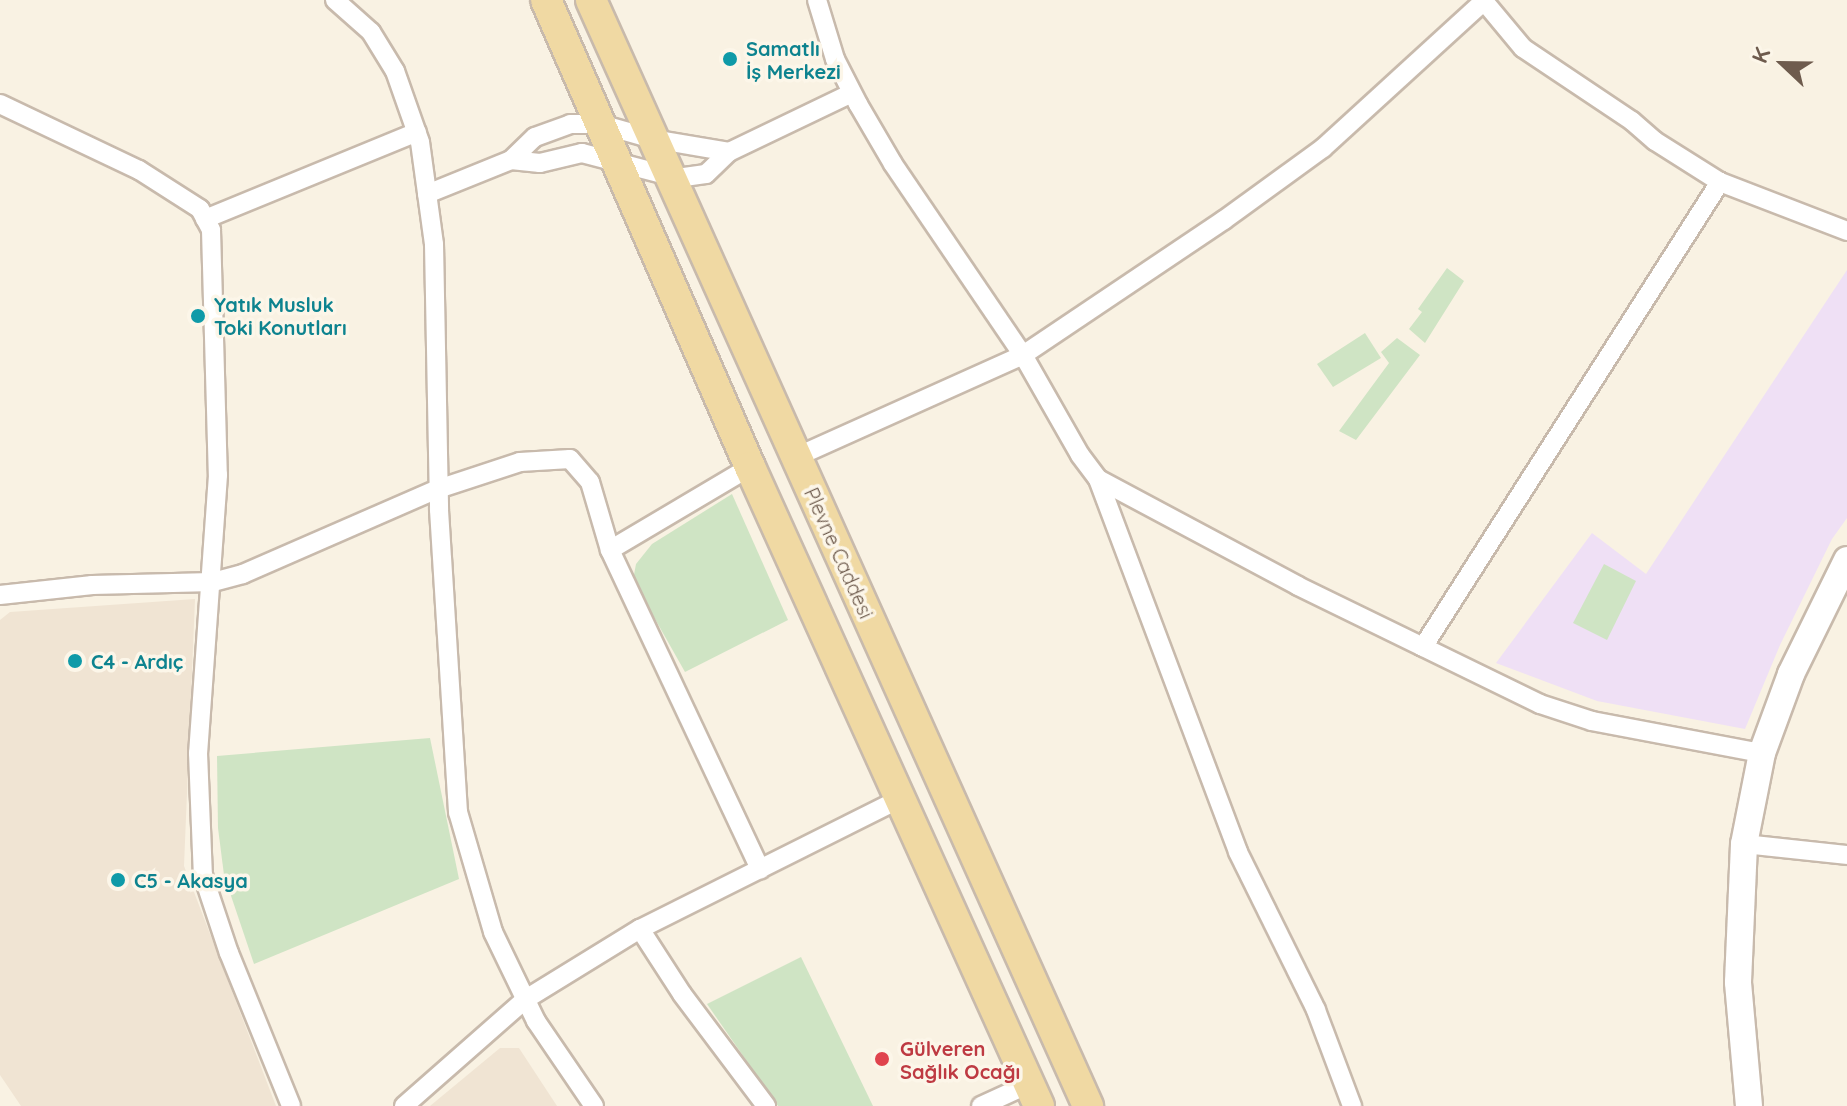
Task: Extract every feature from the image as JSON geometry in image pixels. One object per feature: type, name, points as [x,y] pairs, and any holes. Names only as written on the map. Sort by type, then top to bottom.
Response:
[{"type":"main road","points":[[546,0],[750,467],[1034,1095]]},
{"type":"main road","name":"Plevne Caddesi","points":[[591,0],[1088,1106]]},
{"type":"main road","points":[[1749,1106],[1738,982],[1744,844],[1762,753],[1791,674],[1847,560]]},
{"type":"street","points":[[335,0],[371,32],[395,71],[417,132],[427,194],[434,244],[438,489],[458,812],[493,932],[536,1021],[594,1106]]},
{"type":"street","points":[[817,0],[835,59],[893,164],[1023,355],[1080,455],[1098,479],[1238,852],[1316,1010],[1352,1106]]},
{"type":"street","points":[[796,457],[1023,355],[1224,220],[1323,148],[1484,0],[1523,48],[1632,121],[1655,141],[1720,182],[1847,231]]},
{"type":"street","points":[[511,160],[540,163],[582,153],[670,176],[706,174],[729,152],[852,93]]},
{"type":"street","points":[[0,104],[139,170],[200,209],[211,230],[218,461],[213,582],[198,753],[203,875],[229,953],[291,1106]]},
{"type":"street","points":[[427,194],[511,160],[535,137],[570,124],[600,124],[653,139],[729,152]]},
{"type":"street","points":[[205,219],[417,132]]},
{"type":"street","points":[[1423,647],[1720,182]]},
{"type":"street","points":[[0,595],[122,583],[213,582],[243,574],[438,489],[520,462],[570,459],[590,482],[610,550],[760,869]]},
{"type":"street","points":[[610,550],[750,467]]},
{"type":"street","points":[[1098,479],[1298,586],[1554,709],[1592,721],[1762,753]]},
{"type":"street","points":[[404,1106],[526,999],[640,929],[902,798]]},
{"type":"street","points":[[1744,844],[1847,855]]},
{"type":"street","points":[[640,929],[682,994],[766,1106]]},
{"type":"street","points":[[981,1106],[1034,1095]]},
{"type":"shaded area","points":[[1847,270],[1847,518],[1832,539],[1780,645],[1745,729],[1597,701],[1496,663],[1592,533],[1646,574]]},
{"type":"shaded area","points":[[195,599],[184,866],[276,1106],[21,1106],[0,1075],[0,620],[10,612]]},
{"type":"shaded area","points":[[500,1048],[519,1048],[557,1106],[430,1106]]},
{"type":"green space","points":[[1447,268],[1464,281],[1425,343],[1409,329],[1422,312],[1418,309]]},
{"type":"green space","points":[[1365,333],[1381,358],[1333,387],[1317,364]]},
{"type":"green space","points":[[1397,338],[1420,355],[1356,440],[1339,431],[1389,363],[1381,352]]},
{"type":"green space","points":[[732,494],[788,620],[685,672],[633,580],[636,564],[652,544]]},
{"type":"green space","points":[[1604,564],[1636,581],[1607,640],[1573,623]]},
{"type":"green space","points":[[430,738],[459,879],[254,964],[224,875],[218,828],[217,756]]},
{"type":"green space","points":[[801,957],[873,1106],[778,1106],[707,1004]]},
{"type":"place","name":"Samatlı İş Merkezi","points":[[730,59]]},
{"type":"place","name":"Yatık Musluk Toki Konutları","points":[[198,316]]},
{"type":"place","name":"C4 - Ardıç","points":[[75,661]]},
{"type":"place","name":"C5 - Akasya","points":[[118,880]]},
{"type":"place","name":"Gülveren Sağlık Ocağı","points":[[882,1059]]}]
